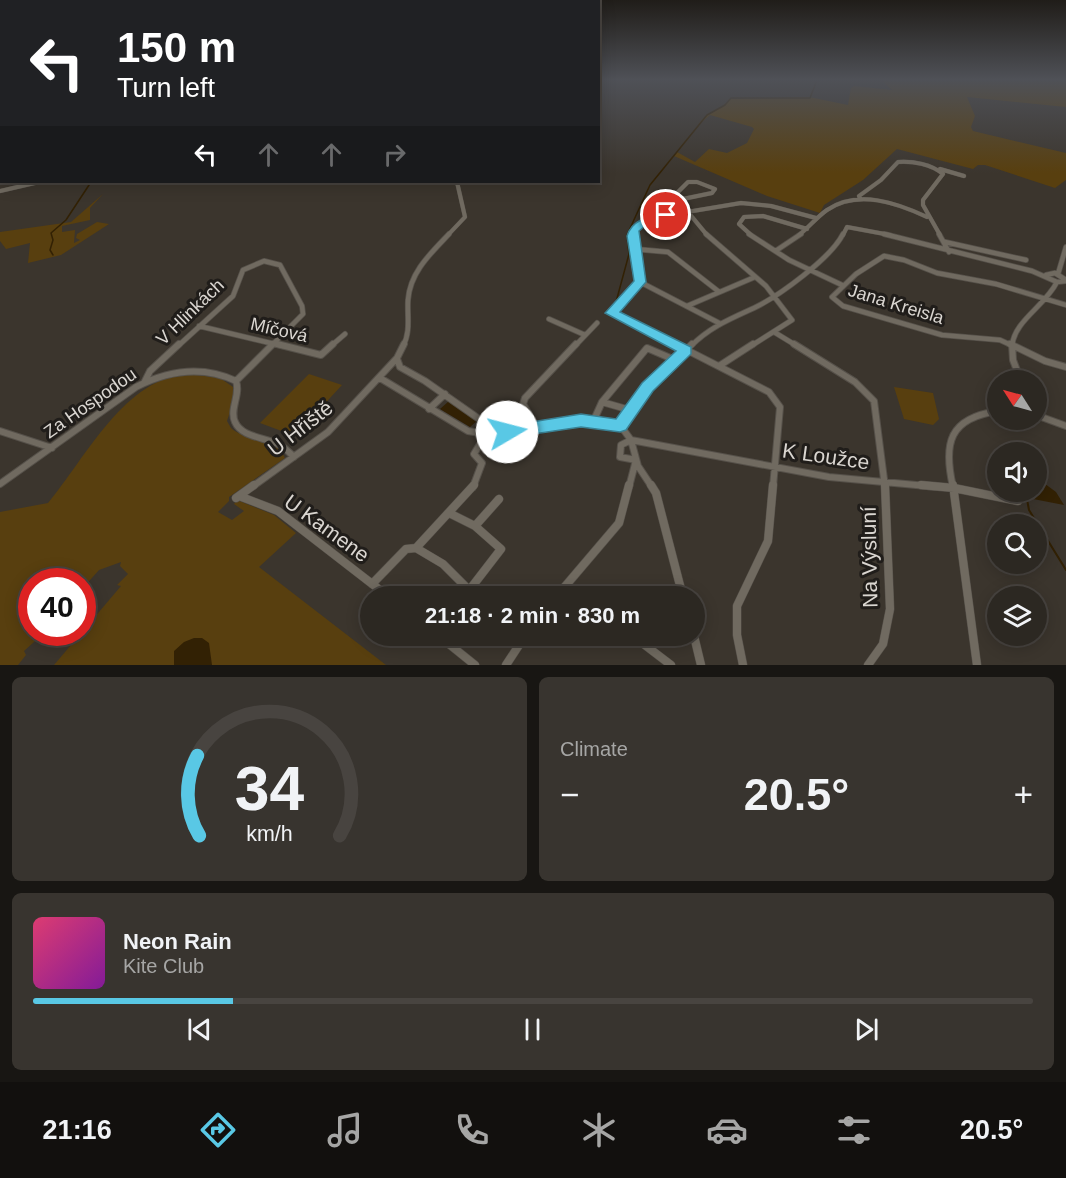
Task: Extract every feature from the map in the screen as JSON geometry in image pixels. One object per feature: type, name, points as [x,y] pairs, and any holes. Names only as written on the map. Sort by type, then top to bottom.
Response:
[{"type":"street","points":[[860,198],[859,196],[881,180],[898,162],[910,162],[964,176]]},
{"type":"street","points":[[939,169],[943,174],[922,202],[927,217],[938,229],[949,252]]},
{"type":"street","points":[[678,200],[716,190],[697,182],[686,182],[676,194],[678,200],[686,214],[702,234],[755,277],[792,320],[719,366]]},
{"type":"street","points":[[0,191],[29,183]]},
{"type":"street","points":[[411,284],[420,265],[465,217],[457,183]]},
{"type":"street","points":[[777,250],[797,239],[816,218],[838,202],[860,198],[891,203],[927,217]]},
{"type":"street","points":[[640,282],[633,233],[642,222],[655,217],[686,214],[726,204],[747,203],[816,218]]},
{"type":"street","points":[[807,229],[759,216],[741,219],[739,224],[741,228],[808,270],[842,285]]},
{"type":"street","points":[[620,426],[648,387],[686,350],[719,323],[756,307],[808,270],[843,240],[846,229],[851,226],[1046,275],[1058,274],[1066,280]]},
{"type":"street","points":[[945,242],[1026,260]]},
{"type":"street","points":[[1058,274],[1066,247]]},
{"type":"street","points":[[634,249],[668,252],[718,291]]},
{"type":"street","name":"Jana Kreisla","points":[[1011,344],[993,339],[942,335],[908,323],[843,306],[832,297],[834,291],[858,276],[876,258],[890,256],[934,272],[995,284],[1066,305]]},
{"type":"street","name":"V Hlinkách","points":[[144,383],[150,371],[236,292],[239,274],[244,268],[261,261],[275,261],[280,265],[303,310],[301,318],[236,381]]},
{"type":"street","points":[[1046,275],[1057,282],[1066,280]]},
{"type":"street","points":[[687,306],[755,277]]},
{"type":"street","points":[[640,282],[719,323]]},
{"type":"street","points":[[640,282],[612,310],[613,315],[761,388],[775,399],[780,407],[768,541],[762,559],[742,589],[737,604],[736,640],[743,665]]},
{"type":"street","points":[[1016,370],[1011,358],[1011,344],[1018,327],[1026,316],[1048,300],[1057,282]]},
{"type":"street","name":"U Hřiště","points":[[237,497],[333,427],[397,358],[408,337],[411,284]]},
{"type":"street","points":[[549,319],[585,335]]},
{"type":"street","points":[[537,428],[523,404],[525,399],[597,323]]},
{"type":"street","name":"Míčová","points":[[199,327],[321,355],[345,334]]},
{"type":"street","name":"Na Výsluní","points":[[774,332],[855,382],[874,402],[885,480],[890,609],[883,644],[868,665]]},
{"type":"street","points":[[1011,344],[1044,361],[1066,367]]},
{"type":"street","points":[[593,422],[602,402],[647,348],[675,360]]},
{"type":"street","points":[[397,358],[400,367],[445,394],[489,431]]},
{"type":"street","name":"Za Hospodou","points":[[0,484],[144,383],[170,373],[192,370],[223,375],[236,381]]},
{"type":"street","points":[[380,378],[468,431],[514,432],[575,421],[620,426],[631,440],[636,460],[656,493],[681,586]]},
{"type":"street","points":[[236,381],[240,399],[233,416],[240,429],[281,445],[294,457]]},
{"type":"street","points":[[429,409],[445,394]]},
{"type":"street","points":[[602,402],[630,410]]},
{"type":"street","points":[[977,665],[954,488],[947,455],[953,434],[968,420],[987,414]]},
{"type":"street","points":[[1047,419],[1066,426]]},
{"type":"street","points":[[0,431],[52,447]]},
{"type":"street","points":[[416,548],[476,483],[482,464],[474,454],[489,431]]},
{"type":"street","points":[[631,440],[621,445],[620,457],[636,460]]},
{"type":"street","name":"K Loužce","points":[[631,440],[829,477],[885,480],[954,488],[987,495]]},
{"type":"street","points":[[565,586],[619,523],[636,460]]},
{"type":"street","name":"U Kamene","points":[[237,497],[279,511],[375,586]]},
{"type":"street","points":[[475,525],[499,499]]},
{"type":"street","points":[[449,513],[475,525],[501,549],[473,586]]},
{"type":"street","points":[[372,584],[406,549],[416,548],[447,567],[461,586]]},
{"type":"street","points":[[449,646],[475,665]]},
{"type":"street","points":[[506,665],[518,646]]},
{"type":"street","points":[[646,646],[671,665]]},
{"type":"street","points":[[696,646],[701,665]]},
{"type":"shaded area","points":[[715,111],[973,111],[975,116],[971,127],[973,131],[1066,153],[1066,180],[1055,188],[985,165],[978,165],[973,169],[897,149],[863,180],[824,205],[820,213],[767,196],[674,156],[677,152],[695,162],[709,149],[727,153],[747,143],[754,129],[710,115],[698,125]]},
{"type":"shaded area","points":[[103,194],[90,208],[90,220],[62,226],[62,232],[75,230],[74,243],[80,240],[76,238],[77,234],[97,222],[109,224],[61,255],[28,263],[30,243],[6,249],[0,241],[0,232],[71,222]]},
{"type":"shaded area","points":[[190,374],[220,378],[233,387],[233,403],[227,421],[231,428],[268,443],[281,452],[285,458],[229,497],[229,501],[218,512],[232,520],[244,511],[234,504],[237,500],[274,515],[296,533],[259,567],[386,665],[54,665],[70,646],[96,646],[96,615],[121,586],[117,585],[128,574],[120,566],[121,562],[99,570],[96,573],[96,568],[18,568],[18,646],[30,646],[24,651],[26,655],[18,665],[0,665],[0,512],[48,503],[109,422],[146,389],[167,378]]},
{"type":"shaded area","points":[[309,374],[342,385],[295,436],[260,423]]},
{"type":"shaded area","points":[[894,387],[933,393],[939,419],[933,425],[904,419]]},
{"type":"shaded area","points":[[449,401],[478,420],[470,427],[440,409]]},
{"type":"shaded area","points":[[1047,485],[1056,492],[1064,505],[1047,502]]},
{"type":"shaded area","points":[[202,638],[209,643],[212,665],[174,665],[174,651],[184,642]]},
{"type":"waterway","points":[[616,302],[629,254],[627,235],[650,185],[707,115],[714,111]]},
{"type":"waterway","points":[[53,255],[50,250],[53,240],[51,233],[66,220],[90,183]]},
{"type":"waterway","points":[[1028,502],[1029,510],[1066,570]]},
{"type":"route","points":[[507,432],[521,432],[581,420],[620,426],[648,387],[686,350],[612,313],[612,310],[640,282],[632,236],[634,230],[646,220],[666,215]]}]
